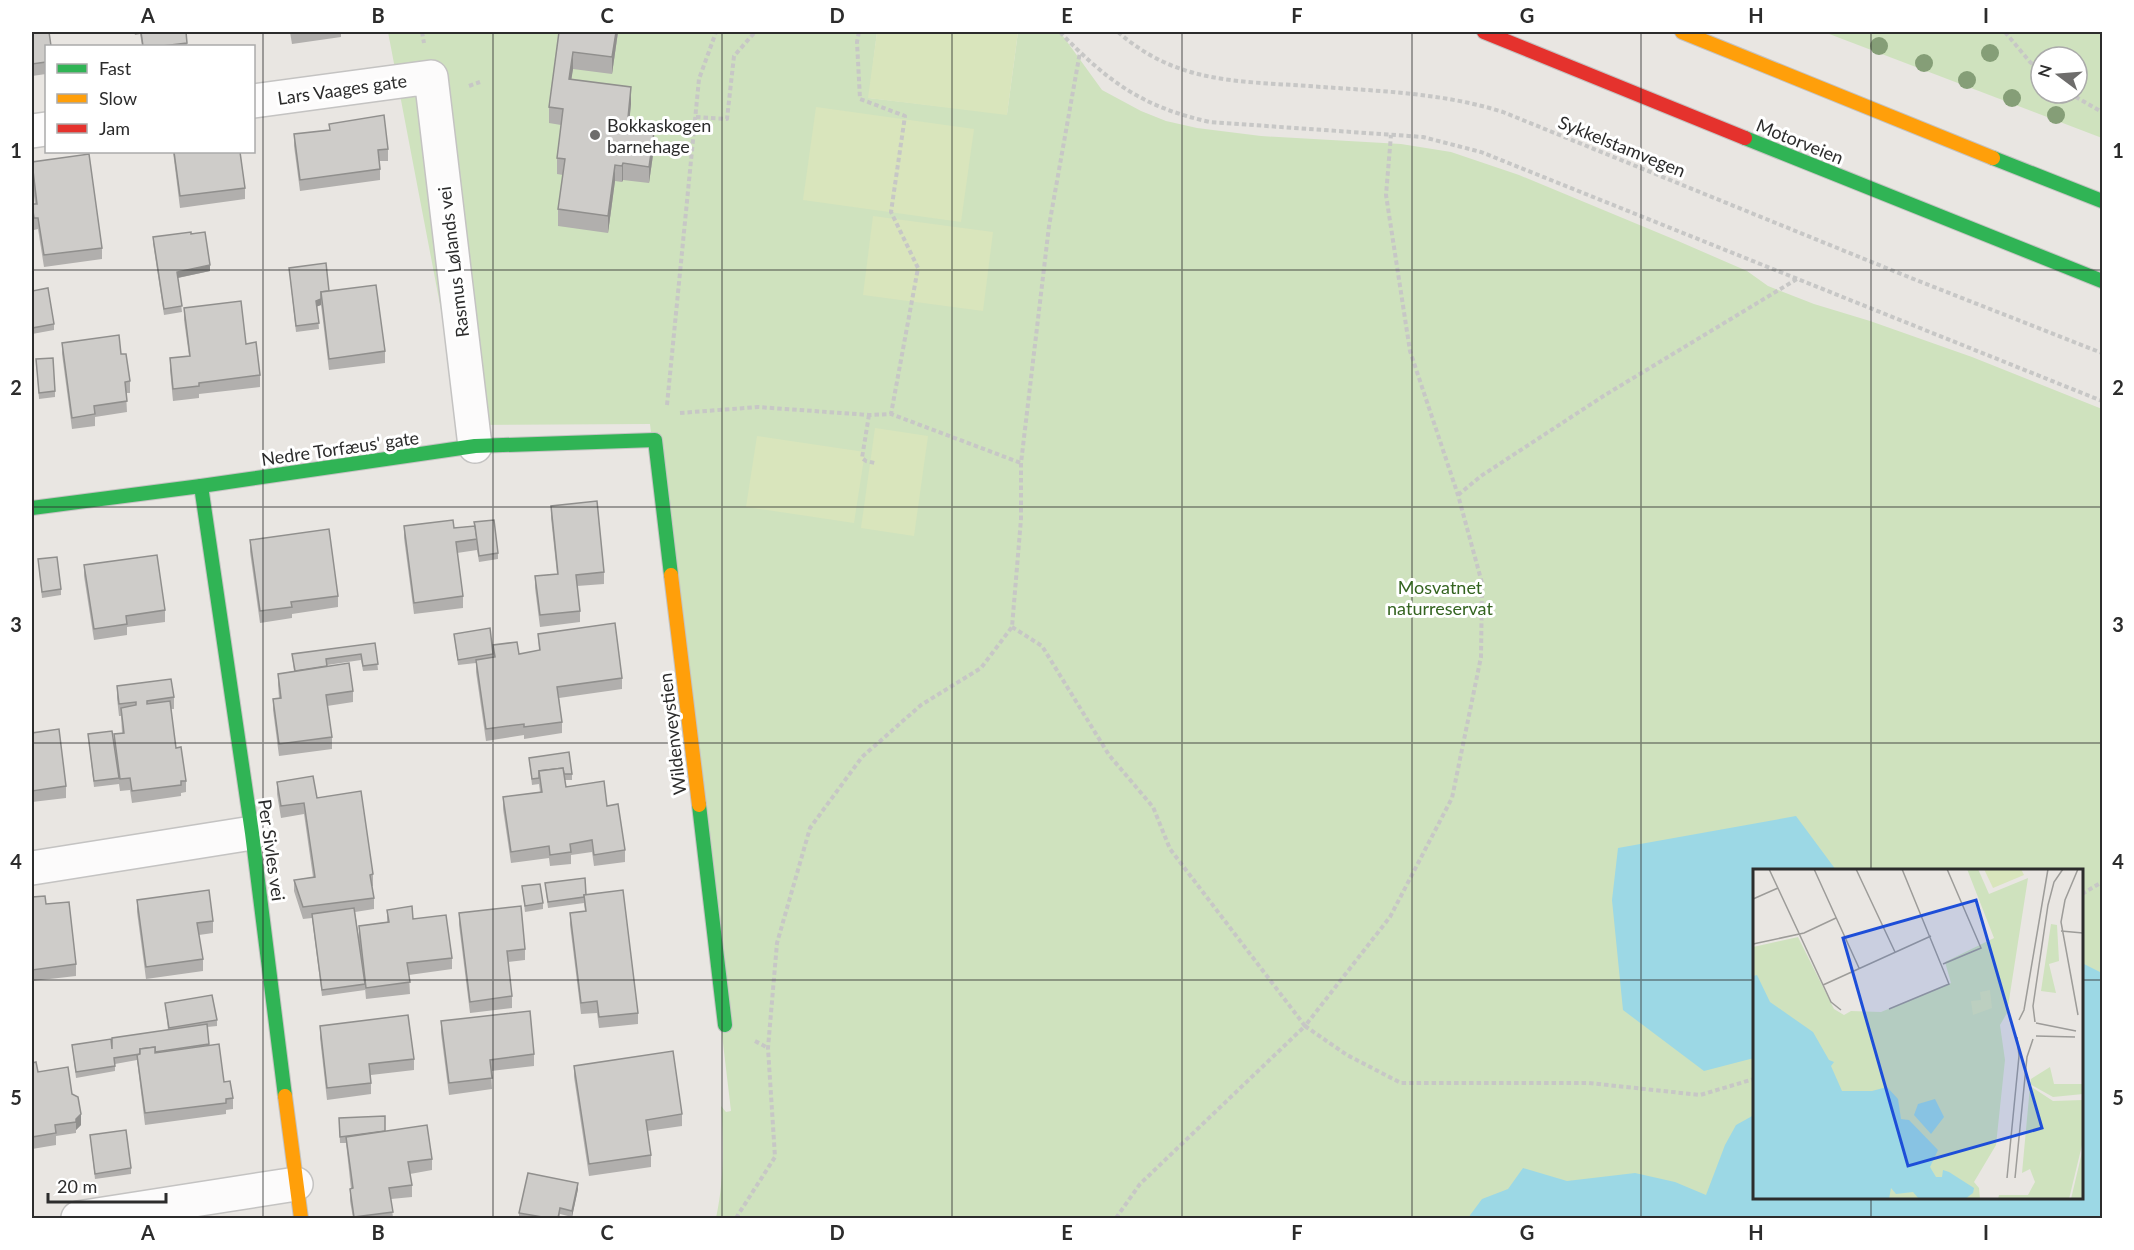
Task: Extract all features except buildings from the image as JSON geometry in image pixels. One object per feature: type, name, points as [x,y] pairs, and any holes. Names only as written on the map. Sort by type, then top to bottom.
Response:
[{"type":"main road","name":"Motorveien","points":[[1484,32],[1886,195],[2103,280]]},
{"type":"main road","points":[[1682,32],[2103,201]]},
{"type":"main road","name":"Nedre Torfæus' gate","points":[[32,508],[475,446],[655,440]]},
{"type":"main road","name":"Wildenveystien","points":[[655,440],[725,1025]]},
{"type":"main road","name":"Per Sivles vei","points":[[201,486],[252,833],[301,1218]]},
{"type":"street","name":"Lars Vaages gate","points":[[255,101],[431,77]]},
{"type":"street","name":"Rasmus Lølands vei","points":[[431,77],[475,446]]},
{"type":"street","points":[[32,868],[252,833]]},
{"type":"street","points":[[78,1218],[296,1184]]},
{"type":"path","points":[[655,440],[666,413],[699,79],[716,32]]},
{"type":"path","points":[[696,117],[727,119],[734,56],[754,32]]},
{"type":"path","points":[[859,32],[860,99],[905,116],[891,212],[918,268],[891,414]]},
{"type":"path","points":[[1060,32],[1129,93],[1182,116],[1210,122],[1423,137],[1481,152],[2103,401]]},
{"type":"path","name":"Sykkelstamvegen","points":[[1118,32],[1152,56],[1174,67],[1201,76],[1236,81],[1426,94],[1473,102],[2103,353]]},
{"type":"path","points":[[2005,32],[2029,61]]},
{"type":"path","points":[[735,1218],[775,1157],[768,1048],[777,943],[810,828],[862,757],[921,705],[981,668],[1012,627],[1021,519],[1021,463],[1049,226],[1080,52]]},
{"type":"path","points":[[2089,104],[2103,112]]},
{"type":"path","points":[[1116,1218],[1140,1184],[1305,1026],[1390,917],[1452,798],[1481,657],[1482,583],[1458,495],[1410,351],[1386,195],[1392,135]]},
{"type":"path","points":[[1458,495],[1481,476],[1605,394],[1797,279]]},
{"type":"path","points":[[666,413],[758,407],[869,415],[891,414],[1021,463]]},
{"type":"path","points":[[869,415],[862,458],[875,463]]},
{"type":"path","points":[[1012,627],[1042,646],[1109,755],[1153,807],[1170,849],[1305,1026],[1347,1055],[1401,1083],[1589,1083],[1700,1095],[1753,1080]]},
{"type":"path","points":[[2083,893],[2103,882]]},
{"type":"green space","name":"Mosvatnet naturreservat","points":[[388,32],[877,32],[869,98],[1007,114],[1018,32],[1060,32],[1102,90],[1141,111],[1166,121],[1197,128],[1261,136],[1401,144],[1451,152],[1519,175],[1678,241],[1747,271],[1768,286],[1814,304],[1972,357],[2102,409],[2102,1218],[716,1218],[723,1162],[721,1106],[726,1112],[731,1111],[650,424],[463,425]]},
{"type":"green space","points":[[877,32],[1018,32],[1007,115],[868,98]]},
{"type":"green space","points":[[1824,32],[2102,32],[2102,138]]},
{"type":"green space","points":[[816,107],[974,129],[961,222],[803,200]]},
{"type":"green space","points":[[873,216],[993,232],[983,311],[863,295]]},
{"type":"green space","points":[[875,428],[928,436],[914,536],[861,528]]},
{"type":"green space","points":[[757,436],[865,452],[854,523],[746,507]]},
{"type":"water","points":[[1796,816],[1835,869],[1753,869],[1753,1058],[1704,1071],[1623,1010],[1612,900],[1618,848]]},
{"type":"water","points":[[2083,964],[2102,973],[2102,1218],[1468,1218],[1482,1199],[1508,1189],[1523,1168],[1567,1181],[1635,1173],[1675,1182],[1706,1195],[1725,1145],[1736,1125],[1753,1116],[1753,1199],[2083,1199]]},
{"type":"traffic: fast","points":[[1745,138],[2102,281]]},
{"type":"traffic: fast","points":[[1993,158],[2102,201]]},
{"type":"traffic: fast","points":[[32,508],[475,446],[655,440],[671,575]]},
{"type":"traffic: fast","points":[[201,486],[252,833],[285,1096]]},
{"type":"traffic: fast","points":[[699,805],[725,1025]]},
{"type":"traffic: slow","points":[[1682,32],[1993,158]]},
{"type":"traffic: slow","points":[[671,575],[699,805]]},
{"type":"traffic: slow","points":[[285,1096],[301,1218]]},
{"type":"traffic: jam","points":[[1484,32],[1745,138]]},
{"type":"place","name":"Bokkaskogen barnehage","points":[[595,135]]}]
